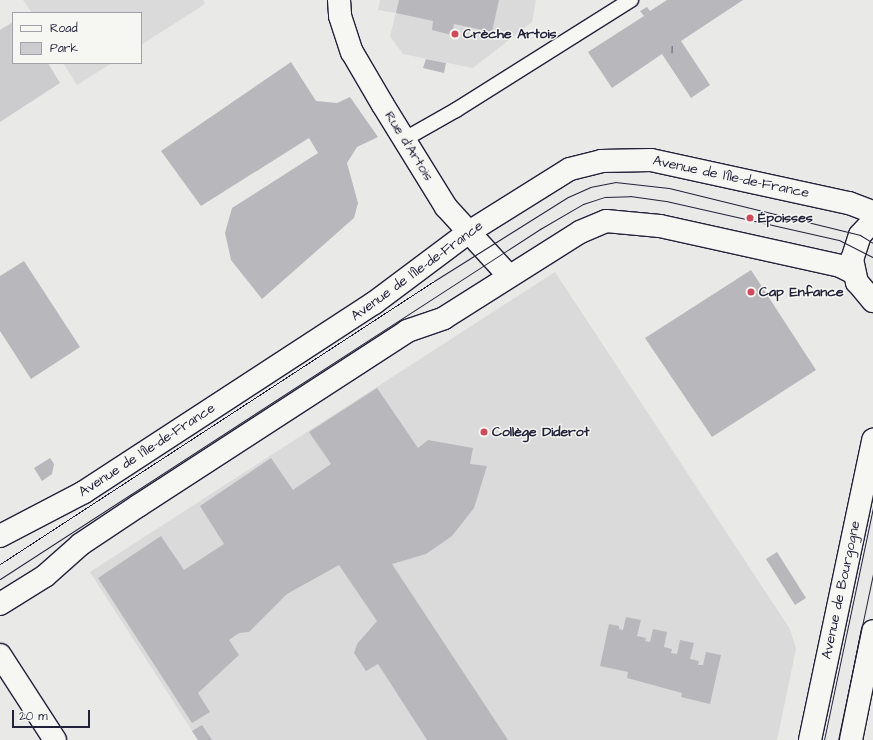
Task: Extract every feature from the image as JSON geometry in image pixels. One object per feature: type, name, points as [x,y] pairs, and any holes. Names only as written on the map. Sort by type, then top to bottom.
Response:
[{"type":"street","name":"Rue d'Artois","points":[[339,0],[340,16],[352,52],[446,207],[509,276]]},
{"type":"street","name":"Avenue de l’Île-de-France","points":[[0,536],[84,492],[374,303],[469,232],[570,169],[601,162],[632,158],[674,164],[849,203],[873,212]]},
{"type":"street","points":[[0,604],[45,576],[81,544],[125,514],[350,367],[407,331],[444,318],[580,232],[606,221],[660,226],[840,266],[854,273]]},
{"type":"street","points":[[873,222],[860,235],[855,246],[852,259],[854,273],[861,290],[873,301]]},
{"type":"street","name":"Avenue de Bourgogne","points":[[810,740],[873,440]]},
{"type":"street","points":[[851,740],[873,631]]},
{"type":"street","points":[[0,655],[55,740]]},
{"type":"lane","points":[[406,139],[456,110],[631,0]]},
{"type":"shaded area","points":[[23,0],[203,0],[205,4],[142,44],[142,12],[31,12]]},
{"type":"shaded area","name":"Crèche Artois","points":[[380,0],[536,0],[532,22],[473,68],[403,54],[390,36],[396,13],[378,10]]},
{"type":"shaded area","points":[[64,64],[110,64],[77,85]]},
{"type":"shaded area","name":"Collège Diderot","points":[[555,272],[790,629],[796,649],[777,740],[198,740],[90,572]]},
{"type":"green space","points":[[12,23],[12,64],[49,64],[60,83],[0,122],[0,30]]},
{"type":"building","points":[[399,0],[499,0],[492,32],[454,24],[452,35],[432,30],[433,21],[396,13]]},
{"type":"building","points":[[667,0],[743,0],[681,41],[710,85],[691,98],[662,54],[612,88],[588,52],[644,16],[640,11],[647,7],[650,11]]},
{"type":"building","points":[[426,59],[446,63],[444,73],[423,68]]},
{"type":"building","points":[[291,62],[316,101],[337,103],[350,97],[378,137],[357,147],[347,163],[358,203],[354,218],[262,299],[231,260],[225,233],[232,208],[318,153],[309,138],[201,206],[161,151]]},
{"type":"building","points":[[24,261],[80,347],[31,379],[0,331],[0,276]]},
{"type":"building","points":[[751,270],[816,370],[712,437],[645,338]]},
{"type":"building","points":[[377,388],[418,448],[428,440],[473,448],[470,464],[487,466],[474,508],[452,536],[426,554],[392,564],[508,740],[427,740],[378,664],[366,671],[354,653],[357,644],[377,621],[339,565],[287,594],[249,632],[239,633],[229,640],[239,655],[198,693],[210,712],[192,723],[98,578],[161,536],[184,570],[224,544],[200,506],[271,458],[293,490],[331,464],[309,432]]},
{"type":"building","points":[[50,458],[54,464],[52,474],[42,481],[34,468]]},
{"type":"building","points":[[777,552],[806,598],[795,605],[766,559]]},
{"type":"building","points":[[626,617],[641,620],[637,636],[646,638],[645,641],[650,642],[653,629],[667,632],[664,647],[672,649],[671,653],[677,654],[680,640],[694,643],[690,659],[699,661],[698,665],[703,665],[706,652],[721,655],[710,704],[681,697],[682,693],[627,678],[628,672],[600,666],[609,624],[619,626],[619,629],[623,630]]},
{"type":"building","points":[[202,725],[212,740],[198,740],[192,731]]},
{"type":"tram line","points":[[0,564],[434,281],[568,197],[590,187],[615,182],[669,188],[860,235],[873,243]]},
{"type":"tram line","points":[[0,579],[540,229],[583,204],[605,197],[630,196],[666,201],[839,240],[873,257]]},
{"type":"tram line","points":[[824,740],[873,507]]},
{"type":"tram line","points":[[838,740],[873,574]]},
{"type":"place","name":"Crèche Artois","points":[[455,34]]},
{"type":"place","name":"Époisses","points":[[750,218]]},
{"type":"place","name":"Cap Enfance","points":[[751,292]]},
{"type":"place","name":"Collège Diderot","points":[[484,432]]}]
